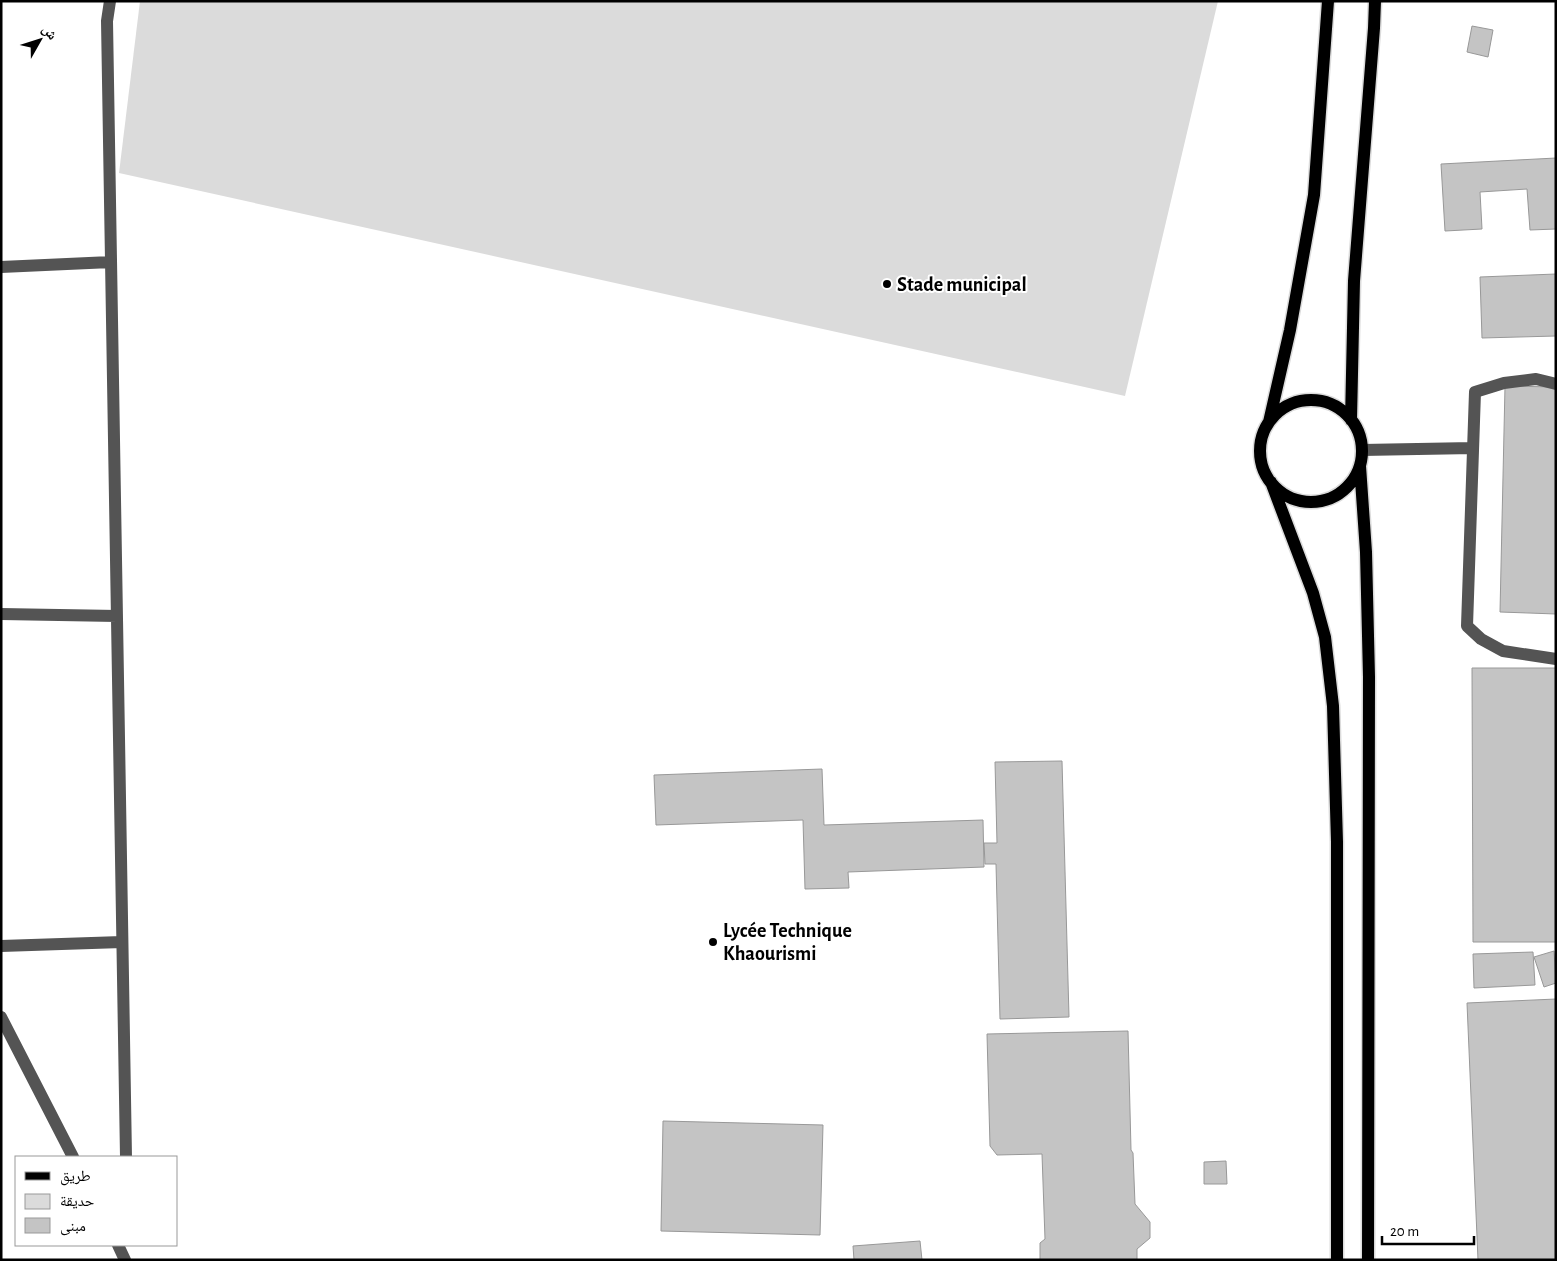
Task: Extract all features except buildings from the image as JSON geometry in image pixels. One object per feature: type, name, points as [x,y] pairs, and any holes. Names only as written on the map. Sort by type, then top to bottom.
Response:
[{"type":"main road","points":[[1328,1],[1314,195],[1290,330],[1269,422],[1262,437],[1260,452],[1263,468],[1271,482],[1313,592],[1325,637],[1333,706],[1337,842],[1336,1260]]},
{"type":"main road","points":[[1351,420],[1354,281],[1375,1]]},
{"type":"main road","points":[[1269,422],[1280,411],[1294,403],[1310,400],[1325,402],[1340,409],[1351,420],[1359,434],[1362,450],[1360,466],[1366,552],[1369,677],[1368,1260]]},
{"type":"main road","points":[[1271,482],[1282,493],[1297,500],[1312,502],[1328,500],[1342,492],[1353,480],[1360,466]]},
{"type":"street","points":[[110,1],[107,21],[126,1156]]},
{"type":"street","points":[[1,267],[111,262]]},
{"type":"street","points":[[1556,384],[1536,378],[1504,383],[1475,392],[1467,626],[1481,639],[1503,651],[1556,659]]},
{"type":"street","points":[[1362,450],[1473,448]]},
{"type":"street","points":[[1,614],[117,616]]},
{"type":"street","points":[[1,946],[122,942]]},
{"type":"street","points":[[1,1017],[72,1156]]},
{"type":"street","points":[[119,1246],[126,1260]]},
{"type":"street","points":[[126,1260],[127,1246]]},
{"type":"green space","name":"Stade municipal","points":[[140,1],[1218,1],[1125,396],[119,173]]},
{"type":"place","name":"Stade municipal","points":[[887,284]]},
{"type":"place","name":"Lycée Technique Khaourismi","points":[[713,942]]}]
